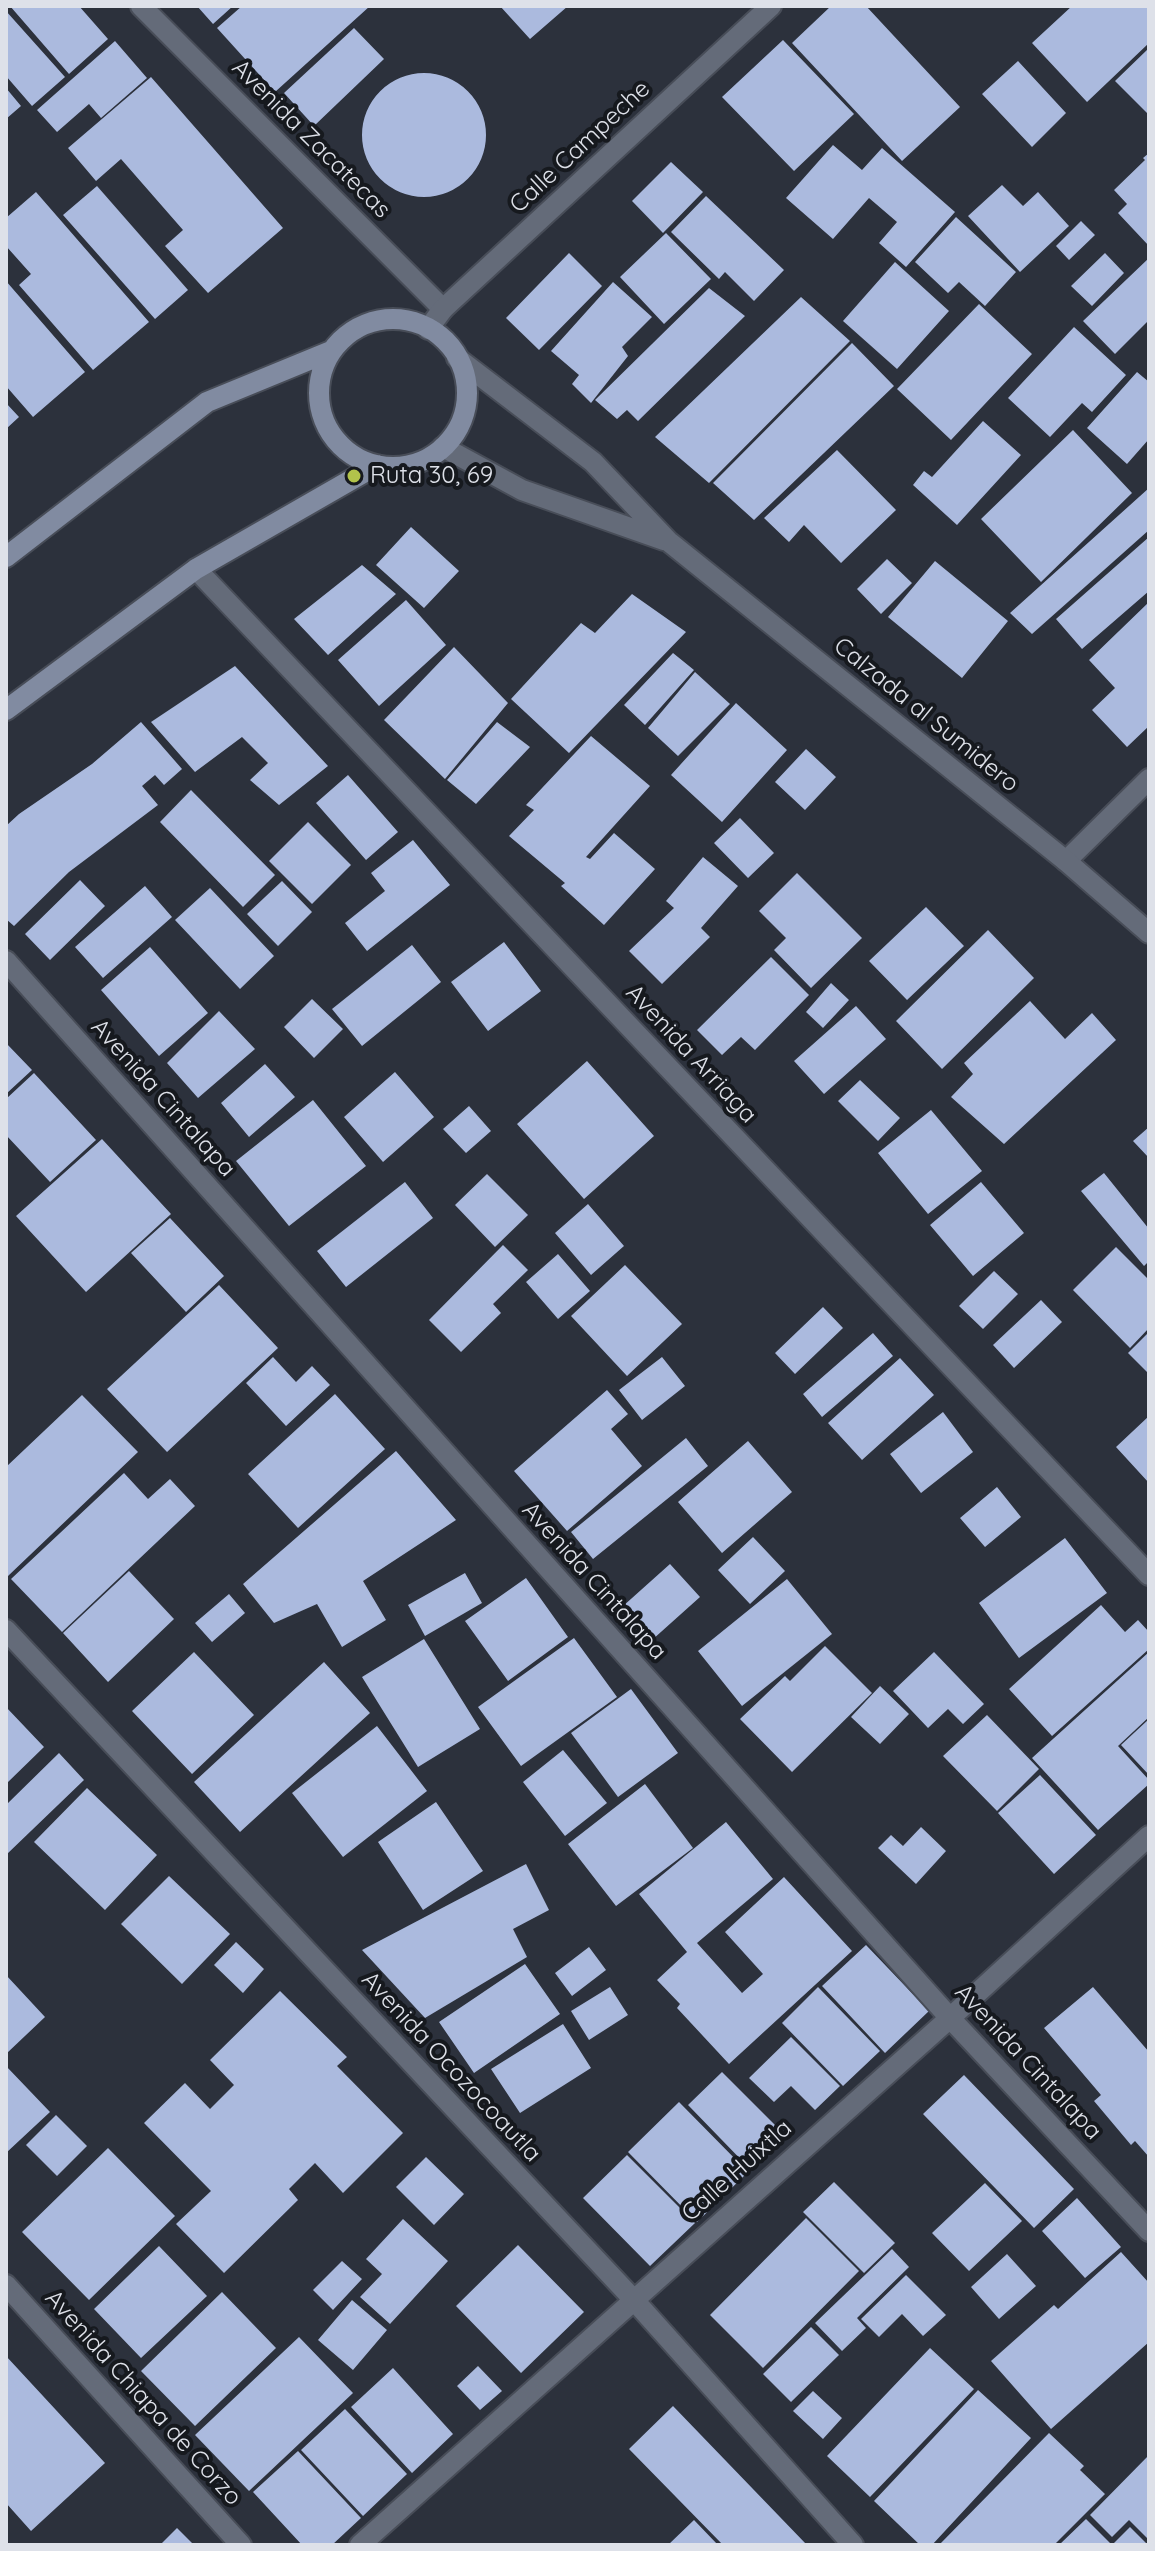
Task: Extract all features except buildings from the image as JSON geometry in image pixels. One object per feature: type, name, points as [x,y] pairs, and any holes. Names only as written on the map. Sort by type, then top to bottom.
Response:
[{"type":"main road","points":[[387,319],[408,321],[428,329],[445,341],[457,358],[466,381],[466,405],[459,428],[443,447],[424,460],[401,467],[377,465],[354,457],[336,440],[323,420],[318,396],[321,373],[331,351],[348,334],[366,324],[387,319]]},
{"type":"main road","points":[[6,557],[207,402],[331,351]]},
{"type":"main road","points":[[6,710],[196,569],[377,465]]},
{"type":"street","name":"Avenida Zacatecas","points":[[141,6],[443,309]]},
{"type":"street","name":"Calle Campeche","points":[[428,329],[443,309],[771,6]]},
{"type":"street","name":"Calzada al Sumidero","points":[[457,358],[593,462],[668,541],[1066,861],[1149,933]]},
{"type":"street","name":"Calzada al Sumidero","points":[[443,447],[522,490],[668,541]]},
{"type":"street","name":"Avenida Arriaga","points":[[196,569],[1149,1575]]},
{"type":"street","points":[[1066,861],[1149,779]]},
{"type":"street","name":"Avenida Cintalapa","points":[[6,961],[950,2018],[1149,2231]]},
{"type":"street","name":"Avenida Ocozocoautla","points":[[6,1630],[633,2299],[853,2545]]},
{"type":"street","name":"Calle Huixtla","points":[[360,2545],[1149,1836]]},
{"type":"street","name":"Avenida Chiapa de Corzo","points":[[6,2285],[241,2545]]},
{"type":"place","name":"Ruta 30, 69","points":[[354,476]]}]
